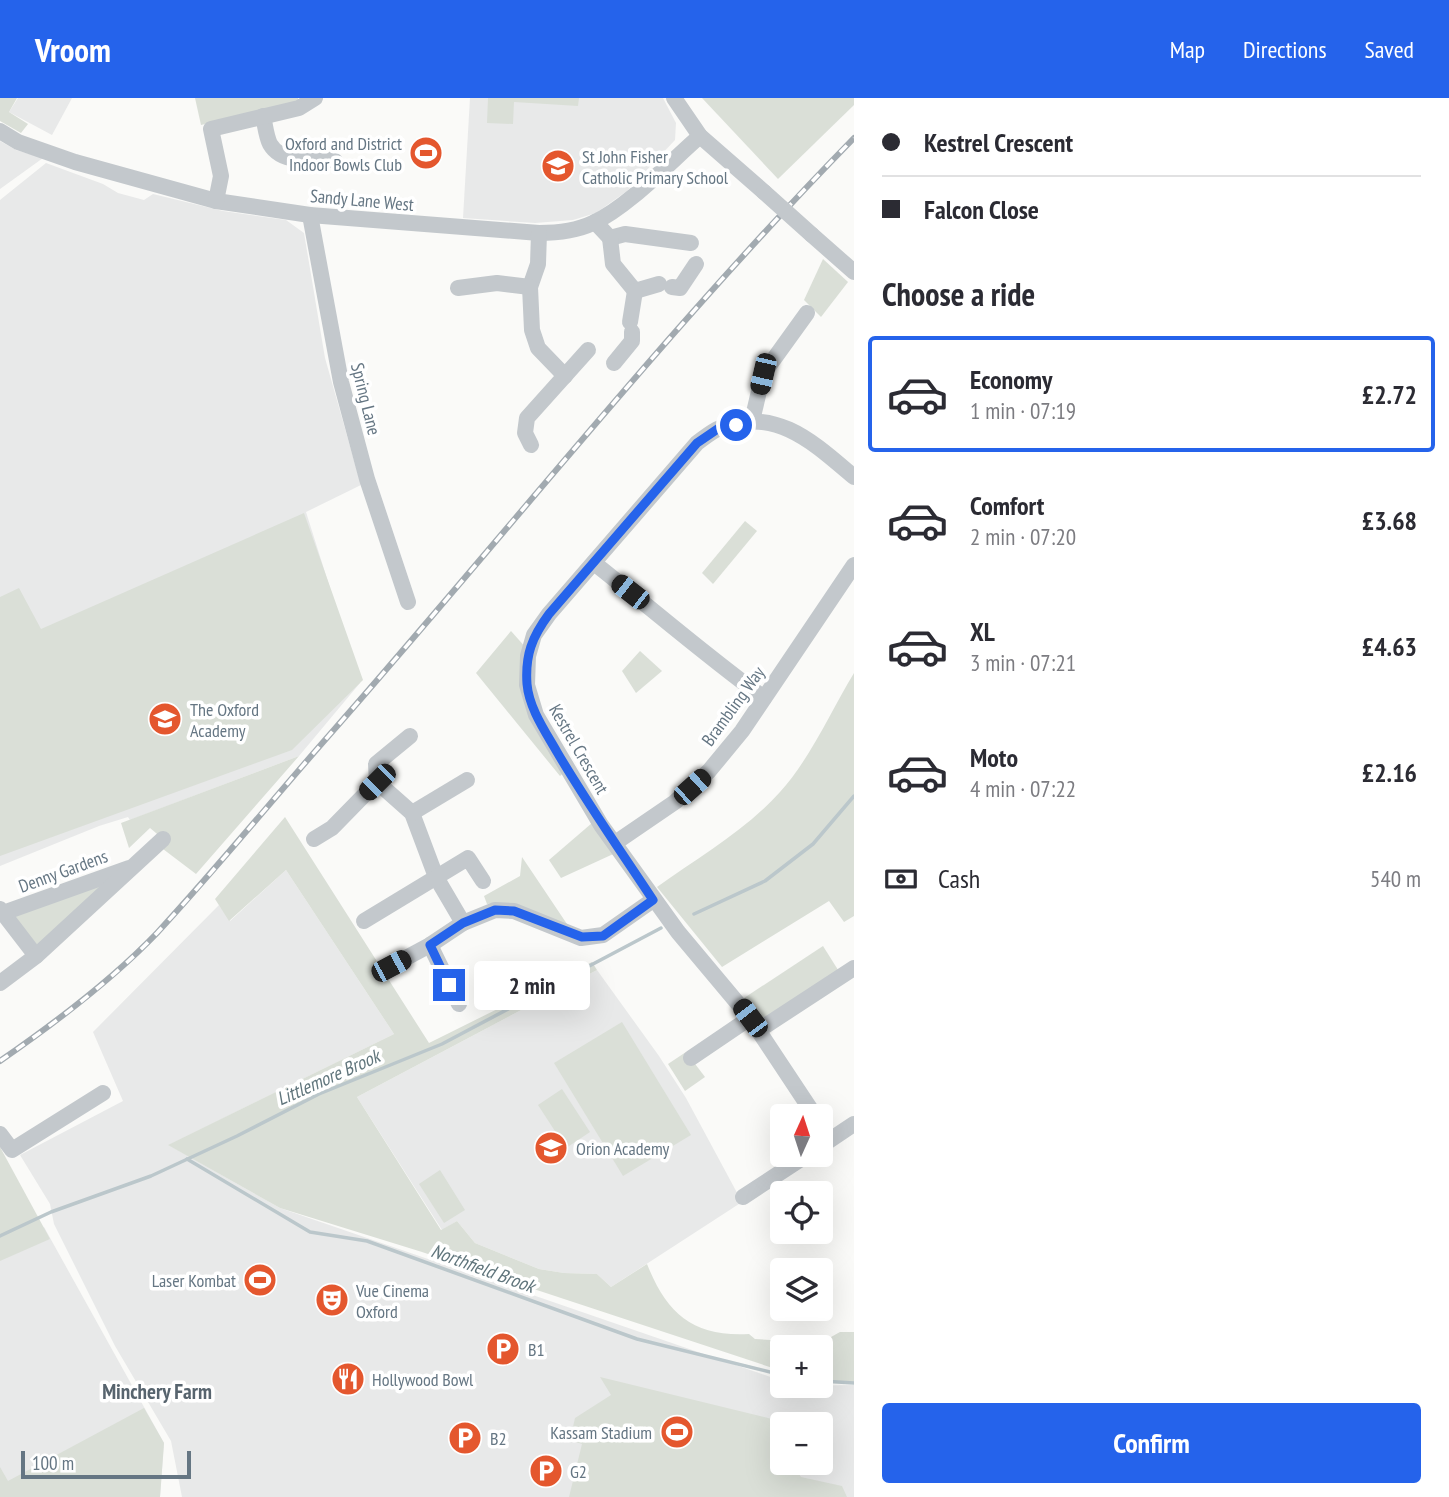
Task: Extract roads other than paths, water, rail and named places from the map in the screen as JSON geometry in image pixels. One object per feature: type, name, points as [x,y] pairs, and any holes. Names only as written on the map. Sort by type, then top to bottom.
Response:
[{"type":"street","points":[[216,201],[221,176],[211,129],[299,108],[315,98]]},
{"type":"street","points":[[674,98],[700,136],[854,272]]},
{"type":"street","points":[[262,116],[270,145],[291,159],[314,160],[326,156],[335,161]]},
{"type":"street","name":"Sandy Lane West","points":[[0,131],[18,142],[75,162],[216,201],[310,215],[539,233],[572,230],[595,222],[635,194],[700,136]]},
{"type":"street","name":"Spring Lane","points":[[310,215],[341,382],[367,479],[400,573],[401,593]]},
{"type":"street","points":[[595,222],[610,238],[613,264],[635,291],[632,341],[614,362]]},
{"type":"street","points":[[539,233],[538,264],[530,287],[534,339],[538,348],[565,376]]},
{"type":"street","points":[[610,238],[625,234],[691,243]]},
{"type":"street","points":[[635,291],[666,285],[681,288],[696,264]]},
{"type":"street","points":[[458,288],[497,283],[530,287]]},
{"type":"street","points":[[752,421],[763,374],[807,313]]},
{"type":"street","points":[[531,445],[525,433],[527,418],[588,350]]},
{"type":"street","name":"Kestrel Crescent","points":[[807,1104],[755,1024],[653,900],[576,784],[536,715],[527,685],[528,656],[534,635],[549,614],[697,443],[719,428],[752,421],[782,425],[810,440],[854,477]]},
{"type":"street","points":[[594,564],[698,649],[764,698]]},
{"type":"street","name":"Brambling Way","points":[[615,843],[675,802],[709,771],[742,731],[854,565]]},
{"type":"street","points":[[410,736],[376,764],[377,782],[412,813],[436,877],[463,923]]},
{"type":"street","points":[[412,813],[467,780]]},
{"type":"street","points":[[314,839],[332,828],[377,782]]},
{"type":"street","name":"Denny Gardens","points":[[0,983],[36,956],[163,839]]},
{"type":"street","points":[[364,921],[468,858],[483,881]]},
{"type":"street","name":"Denny Gardens","points":[[36,956],[1,911],[136,865]]},
{"type":"street","points":[[391,966],[463,923],[495,910],[514,911],[582,937],[603,936],[653,900]]},
{"type":"street","points":[[430,945],[459,1004]]},
{"type":"street","points":[[691,1058],[854,968]]},
{"type":"street","points":[[0,1134],[12,1150],[103,1093]]},
{"type":"street","points":[[833,1138],[854,1124]]},
{"type":"street","points":[[743,1197],[789,1167]]},
{"type":"waterway","name":"Littlemore Brook","points":[[694,914],[765,881],[813,844],[854,796]]},
{"type":"waterway","name":"Littlemore Brook","points":[[0,1236],[51,1212],[151,1176],[319,1094],[442,1044],[661,928]]},
{"type":"waterway","name":"Northfield Brook","points":[[187,1159],[310,1232],[367,1241],[637,1339],[770,1372]]},
{"type":"waterway","name":"Northfield Brook","points":[[833,1382],[854,1383]]},
{"type":"railway","points":[[0,1061],[82,1001],[157,933],[654,356],[719,282],[854,138]]},
{"type":"place","name":"Oxford and District Indoor Bowls Club","points":[[426,153]]},
{"type":"place","name":"St John Fisher Catholic Primary School","points":[[558,166]]},
{"type":"place","name":"The Oxford Academy","points":[[165,719]]},
{"type":"place","name":"Orion Academy","points":[[551,1148]]},
{"type":"place","name":"Laser Kombat","points":[[260,1280]]},
{"type":"place","name":"Vue Cinema Oxford","points":[[332,1300]]},
{"type":"place","name":"B1","points":[[503,1349]]},
{"type":"place","name":"Hollywood Bowl","points":[[348,1379]]},
{"type":"place","name":"Kassam Stadium","points":[[677,1432]]},
{"type":"place","name":"B2","points":[[465,1438]]},
{"type":"place","name":"G2","points":[[546,1471]]},
{"type":"district","name":"Minchery Farm","points":[[157,1391]]}]
